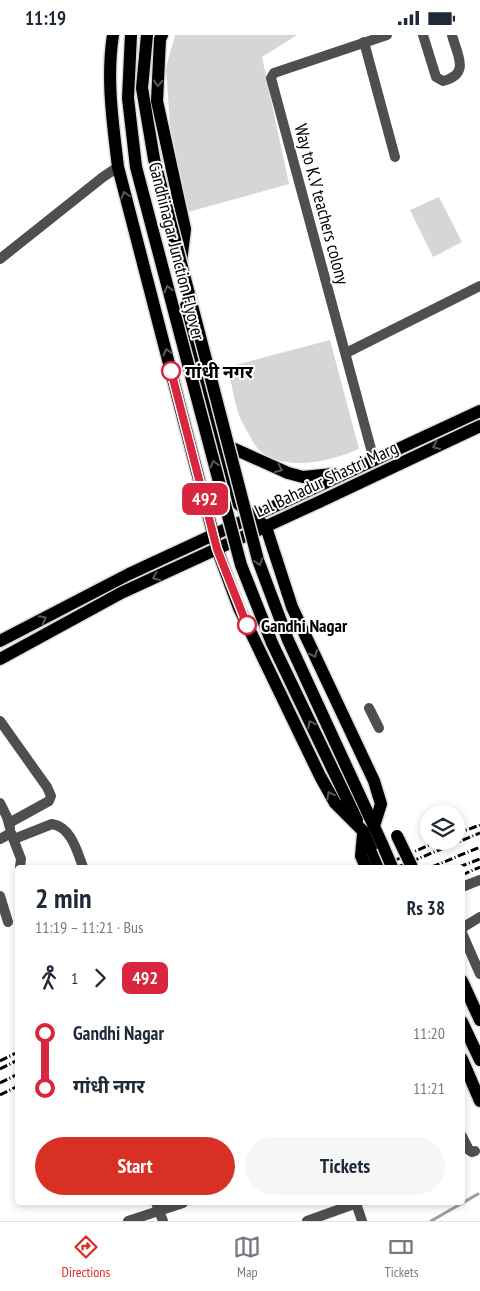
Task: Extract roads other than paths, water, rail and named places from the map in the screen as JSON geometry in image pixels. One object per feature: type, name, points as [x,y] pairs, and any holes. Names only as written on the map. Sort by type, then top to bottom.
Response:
[{"type":"main road","points":[[113,35],[111,46],[111,105],[118,167],[217,549],[239,608],[320,776],[335,803],[368,829],[397,836],[411,865]]},
{"type":"main road","name":"Gandhinagar Junction Flyover","points":[[131,35],[128,97],[136,167],[240,565],[272,643],[368,829]]},
{"type":"main road","name":"Gandhinagar Junction Flyover","points":[[146,35],[142,88],[154,159],[258,560],[288,640],[368,829]]},
{"type":"main road","points":[[162,35],[160,39],[157,101],[186,229],[179,275],[218,442],[236,501],[266,527],[292,607],[374,781],[381,804],[368,829],[370,855]]},
{"type":"main road","name":"Lal Bahadur Shastri Marg","points":[[0,659],[171,555],[480,411]]},
{"type":"main road","name":"Lal Bahadur Shastri Marg","points":[[0,641],[118,587],[176,568],[480,425]]},
{"type":"main road","points":[[218,442],[288,473],[303,477],[346,472]]},
{"type":"main road","points":[[171,555],[176,568]]},
{"type":"main road","points":[[368,829],[370,855]]},
{"type":"main road","points":[[370,855],[388,865]]},
{"type":"main road","points":[[465,987],[480,1019]]},
{"type":"main road","points":[[465,1028],[480,1060]]},
{"type":"main road","points":[[465,1066],[480,1101]]},
{"type":"street","name":"Way to K.V teachers colony","points":[[374,460],[271,78],[274,73],[387,35]]},
{"type":"street","points":[[423,35],[436,77],[443,81],[457,76],[460,72],[460,63],[452,35]]},
{"type":"street","points":[[364,42],[395,157]]},
{"type":"street","points":[[0,259],[118,167]]},
{"type":"street","points":[[346,353],[480,286]]},
{"type":"street","points":[[369,708],[378,728]]},
{"type":"street","points":[[0,721],[47,787],[51,796],[49,801],[0,839]]},
{"type":"street","points":[[0,803],[20,859],[20,865]]},
{"type":"street","points":[[11,832],[52,824],[58,825],[66,831],[71,839],[82,865]]},
{"type":"street","points":[[465,886],[480,880]]},
{"type":"street","points":[[0,896],[8,922]]},
{"type":"street","points":[[465,926],[480,917]]},
{"type":"street","points":[[465,940],[480,974]]},
{"type":"street","points":[[465,1142],[469,1150],[475,1151]]},
{"type":"street","points":[[128,1221],[177,1205]]},
{"type":"street","points":[[307,1221],[351,1205]]},
{"type":"street","points":[[358,1205],[362,1221]]},
{"type":"waterway","points":[[465,1201],[478,1194]]},
{"type":"waterway","points":[[431,1221],[459,1205]]},
{"type":"railway","points":[[465,831],[480,825]]},
{"type":"railway","points":[[403,865],[480,833]]},
{"type":"railway","points":[[437,865],[480,847]]},
{"type":"railway","points":[[384,865],[420,849]]},
{"type":"railway","points":[[464,865],[480,859]]},
{"type":"railway","points":[[465,874],[480,867]]},
{"type":"railway","points":[[0,1061],[15,1054]]},
{"type":"railway","points":[[0,1069],[15,1062]]},
{"type":"railway","points":[[0,1083],[15,1076]]},
{"type":"railway","points":[[0,1095],[15,1088]]},
{"type":"place","name":"गांधी नगर","points":[[171,371]]},
{"type":"place","name":"Gandhi Nagar","points":[[247,625]]}]
